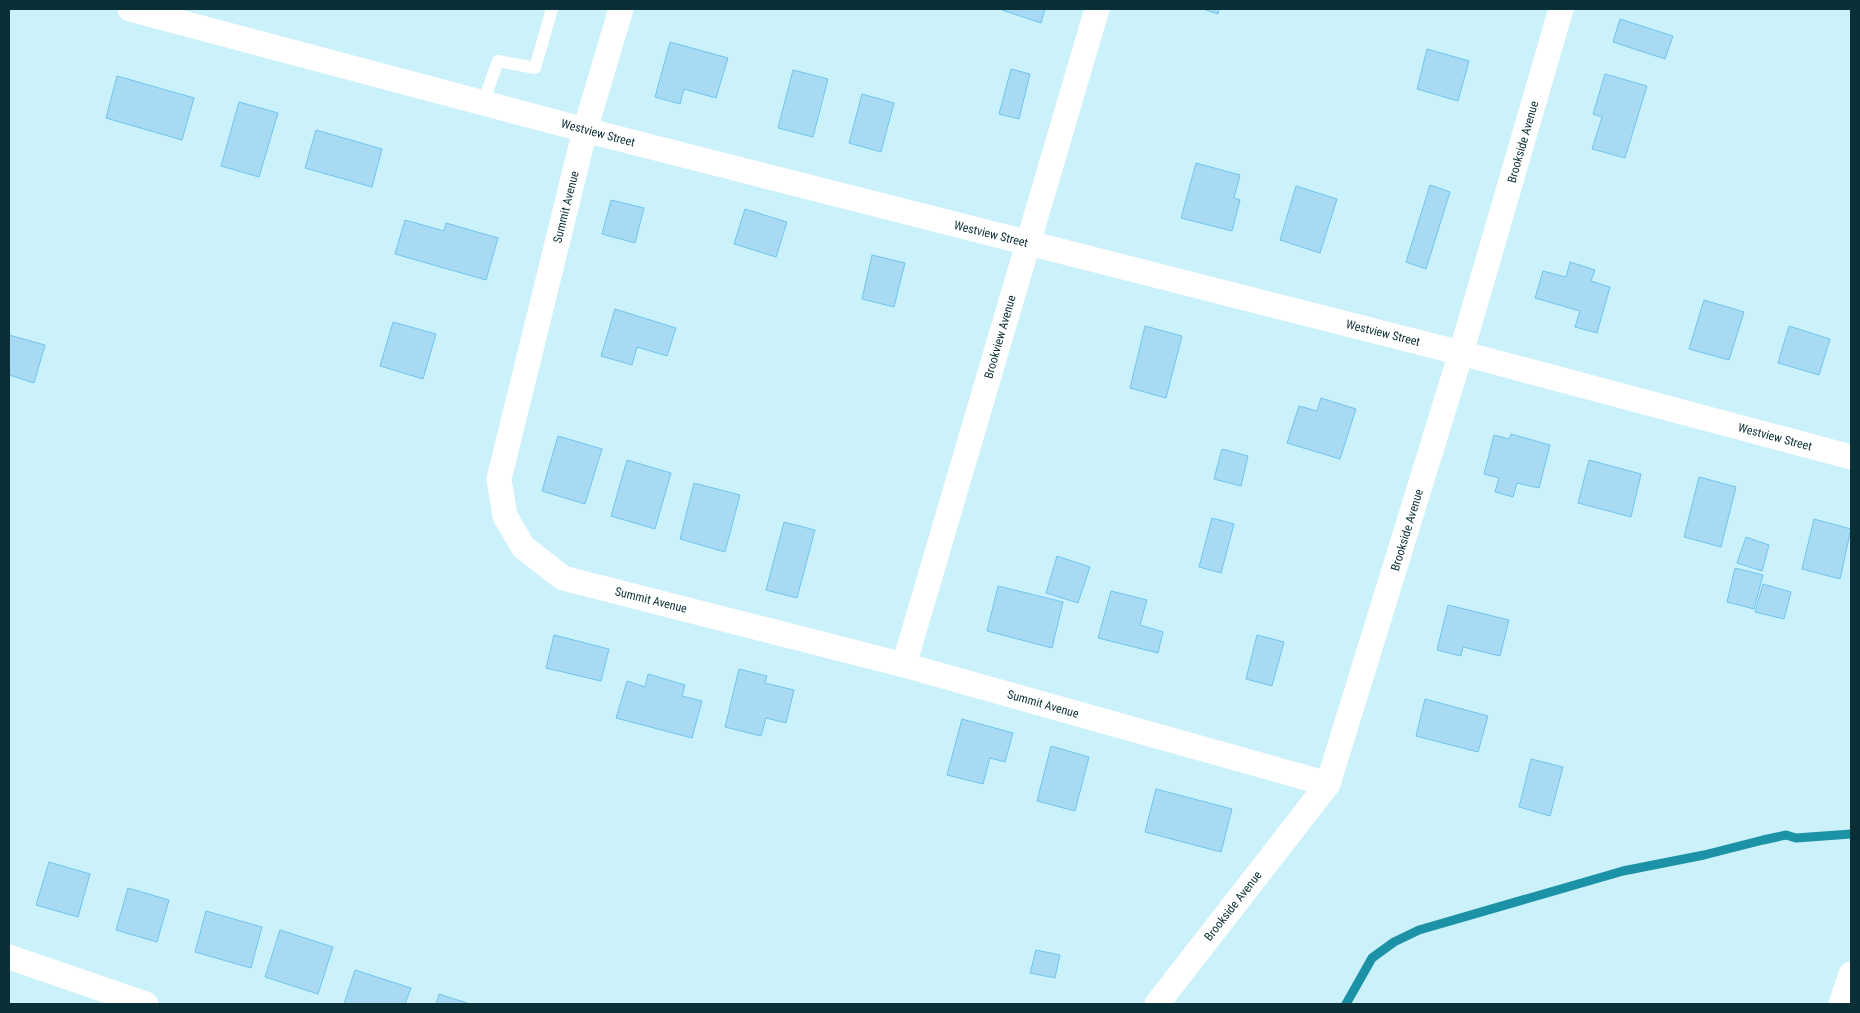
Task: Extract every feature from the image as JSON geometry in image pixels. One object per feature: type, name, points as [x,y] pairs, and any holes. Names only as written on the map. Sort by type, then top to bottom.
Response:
[{"type":"street","name":"Westview Street","points":[[130,9],[585,130],[1462,353],[1851,457]]},
{"type":"street","name":"Summit Avenue","points":[[621,9],[585,130],[499,479],[505,516],[523,547],[563,578],[904,664],[1328,784]]},
{"type":"street","name":"Brookview Avenue","points":[[904,664],[1097,9]]},
{"type":"street","name":"Brookside Avenue","points":[[1157,1004],[1328,784],[1462,353],[1561,9]]},
{"type":"street","points":[[9,957],[146,1004]]},
{"type":"street","points":[[1841,1004],[1851,974]]},
{"type":"lane","points":[[483,103],[498,61],[535,68],[552,9]]},
{"type":"building","points":[[999,9],[1045,9],[1041,23]]},
{"type":"building","points":[[1203,9],[1219,9],[1218,14]]},
{"type":"building","points":[[1620,19],[1673,36],[1665,59],[1613,42]]},
{"type":"building","points":[[670,42],[728,58],[716,98],[684,89],[680,104],[655,97]]},
{"type":"building","points":[[1427,49],[1469,61],[1458,101],[1417,89]]},
{"type":"building","points":[[1011,69],[1030,74],[1019,119],[999,114]]},
{"type":"building","points":[[793,70],[828,79],[813,137],[778,128]]},
{"type":"building","points":[[1605,74],[1647,86],[1625,158],[1592,149],[1602,117],[1593,114]]},
{"type":"building","points":[[117,76],[194,98],[182,140],[106,118]]},
{"type":"building","points":[[862,94],[894,103],[881,152],[849,143]]},
{"type":"building","points":[[239,102],[278,113],[259,177],[221,166]]},
{"type":"building","points":[[316,130],[382,149],[372,187],[305,168]]},
{"type":"building","points":[[1196,163],[1240,175],[1234,198],[1240,200],[1232,231],[1181,218]]},
{"type":"building","points":[[1430,185],[1450,192],[1426,269],[1406,262]]},
{"type":"building","points":[[1296,186],[1337,199],[1320,253],[1280,240]]},
{"type":"building","points":[[611,200],[644,208],[635,243],[602,234]]},
{"type":"building","points":[[745,209],[787,222],[776,257],[734,244]]},
{"type":"building","points":[[405,220],[444,231],[446,223],[498,238],[486,280],[395,254]]},
{"type":"building","points":[[872,255],[905,263],[894,307],[862,299]]},
{"type":"building","points":[[1570,262],[1595,270],[1591,281],[1610,287],[1597,333],[1575,327],[1580,311],[1535,298],[1543,271],[1566,277]]},
{"type":"building","points":[[1704,300],[1744,312],[1729,360],[1689,349]]},
{"type":"building","points":[[615,309],[676,328],[667,356],[637,347],[632,365],[601,356]]},
{"type":"building","points":[[393,322],[436,334],[423,379],[380,366]]},
{"type":"building","points":[[1145,326],[1182,336],[1166,398],[1130,388]]},
{"type":"building","points":[[1789,326],[1830,339],[1819,375],[1778,363]]},
{"type":"building","points":[[9,335],[45,345],[34,383],[9,375]]},
{"type":"building","points":[[1321,398],[1356,409],[1340,459],[1287,443],[1299,406],[1317,411]]},
{"type":"building","points":[[1511,434],[1550,445],[1539,488],[1517,483],[1513,497],[1495,492],[1499,478],[1484,474],[1494,435],[1509,439]]},
{"type":"building","points":[[558,436],[602,449],[585,504],[542,491]]},
{"type":"building","points":[[1222,449],[1248,456],[1241,486],[1214,479]]},
{"type":"building","points":[[627,460],[671,473],[655,529],[611,516]]},
{"type":"building","points":[[1589,460],[1641,474],[1631,517],[1578,503]]},
{"type":"building","points":[[1699,477],[1736,487],[1721,547],[1684,537]]},
{"type":"building","points":[[694,483],[740,495],[725,552],[680,539]]},
{"type":"building","points":[[1212,518],[1234,524],[1221,573],[1199,567]]},
{"type":"building","points":[[1814,519],[1851,529],[1840,579],[1802,569]]},
{"type":"building","points":[[784,522],[815,530],[797,598],[766,590]]},
{"type":"building","points":[[1746,537],[1769,545],[1762,571],[1737,563]]},
{"type":"building","points":[[1057,556],[1090,567],[1078,603],[1046,593]]},
{"type":"building","points":[[1735,568],[1763,575],[1754,609],[1727,602]]},
{"type":"building","points":[[1763,584],[1791,592],[1784,619],[1755,612]]},
{"type":"building","points":[[998,586],[1063,602],[1052,648],[987,631]]},
{"type":"building","points":[[1111,591],[1147,600],[1140,625],[1163,632],[1158,653],[1098,638]]},
{"type":"building","points":[[1448,605],[1509,620],[1500,656],[1463,647],[1461,656],[1437,650]]},
{"type":"building","points":[[554,635],[609,649],[601,681],[546,668]]},
{"type":"building","points":[[1257,635],[1284,642],[1272,686],[1246,679]]},
{"type":"building","points":[[739,669],[767,676],[765,683],[794,690],[786,723],[766,718],[761,736],[725,727]]},
{"type":"building","points":[[648,674],[685,685],[682,696],[702,701],[692,738],[616,718],[627,681],[645,687]]},
{"type":"building","points":[[1425,699],[1488,716],[1478,752],[1416,736]]},
{"type":"building","points":[[962,719],[1013,733],[1005,762],[990,758],[983,784],[947,775]]},
{"type":"building","points":[[1051,746],[1089,757],[1075,811],[1037,801]]},
{"type":"building","points":[[1531,759],[1563,767],[1550,816],[1519,807]]},
{"type":"building","points":[[1156,789],[1232,809],[1221,852],[1145,832]]},
{"type":"building","points":[[49,862],[90,874],[78,917],[36,905]]},
{"type":"building","points":[[128,888],[169,900],[157,942],[116,930]]},
{"type":"building","points":[[206,911],[262,927],[251,968],[195,952]]},
{"type":"building","points":[[280,930],[333,947],[318,994],[265,977]]},
{"type":"building","points":[[1036,950],[1060,955],[1055,978],[1030,973]]},
{"type":"building","points":[[355,970],[411,988],[405,1004],[344,1004]]},
{"type":"building","points":[[439,994],[470,1004],[436,1004]]},
{"type":"waterway","points":[[1346,1004],[1372,958],[1394,942],[1419,930],[1623,871],[1704,855],[1786,835],[1796,838],[1851,834]]}]
